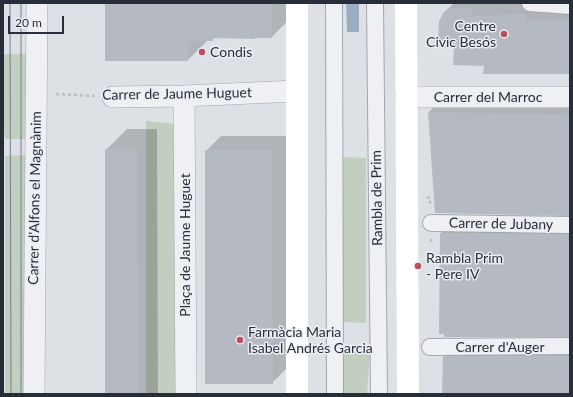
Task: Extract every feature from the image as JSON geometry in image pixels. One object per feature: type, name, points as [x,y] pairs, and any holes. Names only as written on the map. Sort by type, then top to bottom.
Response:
[{"type":"main road","points":[[297,3],[297,394]]},
{"type":"main road","name":"Rambla de Prim","points":[[406,3],[408,394]]},
{"type":"street","name":"Carrer d'Alfons el Magnànim","points":[[34,394],[37,3]]},
{"type":"street","points":[[334,3],[335,394]]},
{"type":"street","name":"Rambla de Prim","points":[[375,3],[379,394]]},
{"type":"street","points":[[530,3],[570,6]]},
{"type":"street","name":"Carrer de Jaume Huguet","points":[[114,97],[184,96],[297,91]]},
{"type":"street","name":"Plaça de Jaume Huguet","points":[[184,96],[186,394]]},
{"type":"street","name":"Carrer del Marroc","points":[[406,97],[570,97]]},
{"type":"street","name":"Carrer de Jubany","points":[[431,223],[570,225]]},
{"type":"street","name":"Carrer d'Auger","points":[[430,347],[570,346]]},
{"type":"path","name":"Carrer de Jaume Huguet","points":[[56,94],[114,97]]},
{"type":"green space","points":[[3,54],[30,54],[26,139],[5,139],[3,110]]},
{"type":"green space","points":[[146,121],[175,124],[175,394],[146,394]]},
{"type":"green space","points":[[26,155],[27,394],[5,394],[5,156]]},
{"type":"green space","points":[[341,157],[366,158],[366,323],[342,322]]},
{"type":"green space","points":[[342,350],[370,352],[367,394],[339,394]]},
{"type":"water","points":[[346,3],[359,3],[359,32],[347,32]]},
{"type":"building","points":[[105,3],[272,3],[272,38],[213,38],[213,41],[189,41],[188,61],[105,61]]},
{"type":"building","name":"Centre Civic Besós","points":[[449,8],[471,8],[473,16],[525,14],[527,21],[569,20],[569,74],[483,74],[484,66],[453,65],[454,48],[438,47],[439,21],[444,12]]},
{"type":"building","points":[[428,112],[570,115],[570,216],[435,213]]},
{"type":"building","points":[[105,149],[137,149],[138,394],[105,394]]},
{"type":"building","points":[[205,150],[272,150],[273,384],[205,384]]},
{"type":"building","points":[[440,233],[570,234],[570,337],[444,337],[444,334],[439,334]]},
{"type":"building","points":[[443,356],[570,356],[570,394],[442,394]]},
{"type":"tram line","points":[[10,3],[11,394]]},
{"type":"tram line","points":[[21,3],[21,394]]},
{"type":"place","name":"Centre Civic Besós","points":[[504,34]]},
{"type":"place","name":"Condis","points":[[202,52]]},
{"type":"place","name":"Rambla Prim - Pere IV","points":[[418,266]]},
{"type":"place","name":"Farmàcia Maria Isabel Andrés Garcia","points":[[240,340]]}]
